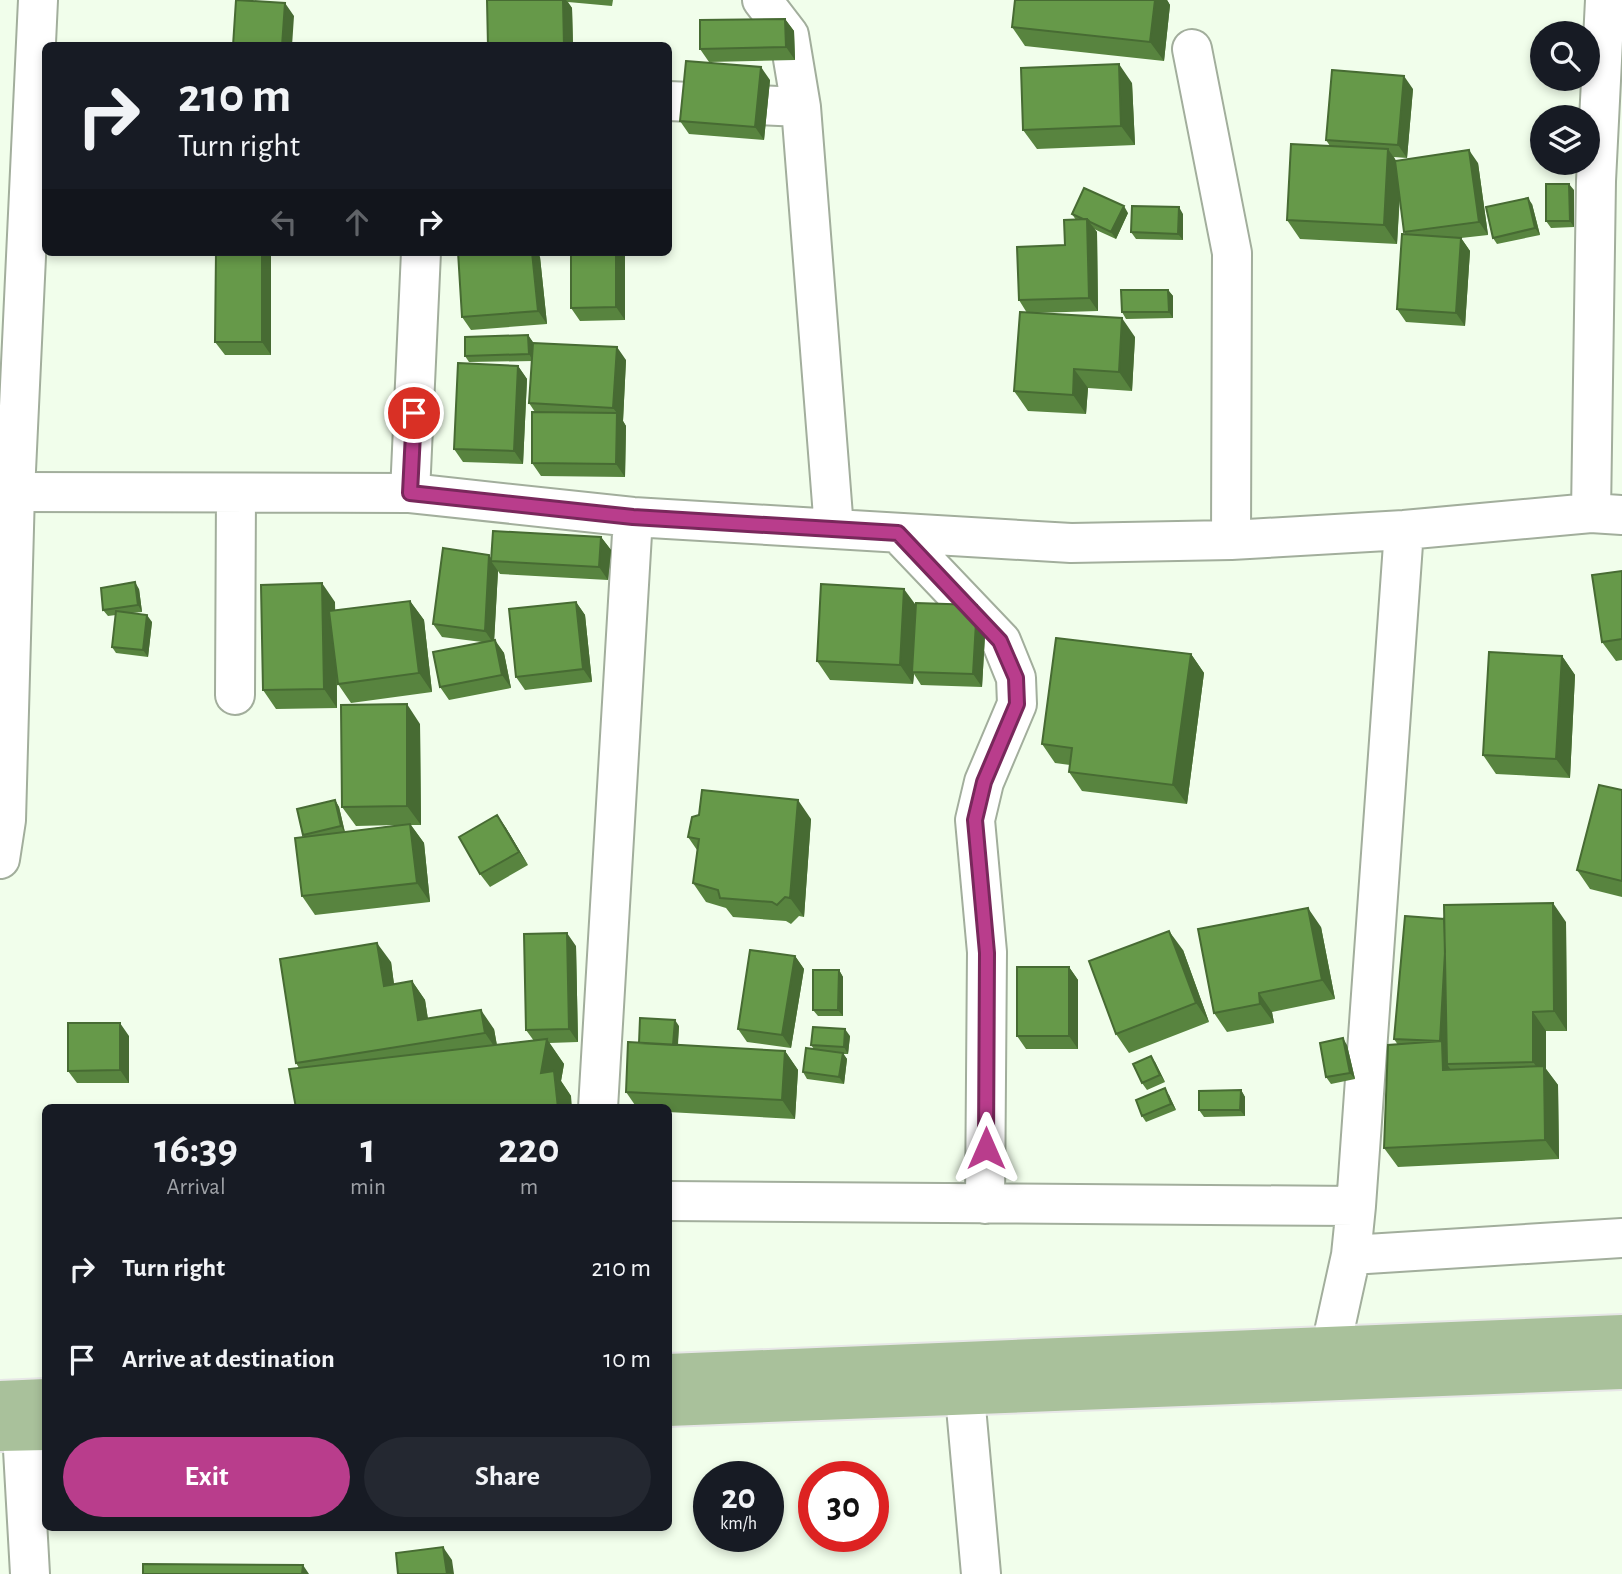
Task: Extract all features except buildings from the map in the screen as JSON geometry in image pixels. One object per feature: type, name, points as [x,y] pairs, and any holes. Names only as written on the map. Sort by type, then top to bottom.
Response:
[{"type":"main road","points":[[672,1373],[1622,1334]]},
{"type":"main road","points":[[672,1407],[1622,1370]]},
{"type":"main road","points":[[0,1400],[42,1398]]},
{"type":"street","points":[[0,859],[6,820],[15,492],[38,0]]},
{"type":"street","points":[[762,0],[789,35],[802,107],[834,529]]},
{"type":"street","points":[[15,492],[410,493],[633,517],[1071,543],[1231,540],[1606,514],[1596,181],[1605,0]]},
{"type":"street","points":[[1192,49],[1231,253],[1231,540]]},
{"type":"street","points":[[672,101],[802,107]]},
{"type":"street","points":[[410,493],[421,256]]},
{"type":"street","points":[[235,695],[236,493]]},
{"type":"street","points":[[598,1104],[633,517]]},
{"type":"street","points":[[1331,1346],[1351,1255],[1356,1206],[1404,530]]},
{"type":"street","points":[[898,533],[1000,641],[1016,678],[1017,704],[984,782],[975,820],[987,953],[985,1204]]},
{"type":"street","points":[[672,1201],[1356,1206]]},
{"type":"street","points":[[1351,1255],[1622,1238]]},
{"type":"street","points":[[965,1396],[981,1574]]},
{"type":"street","points":[[22,1432],[30,1574]]},
{"type":"route","points":[[414,413],[410,493],[633,517],[898,533],[1000,641],[1016,678],[1017,704],[984,782],[975,820],[987,953],[986,1148]]}]
